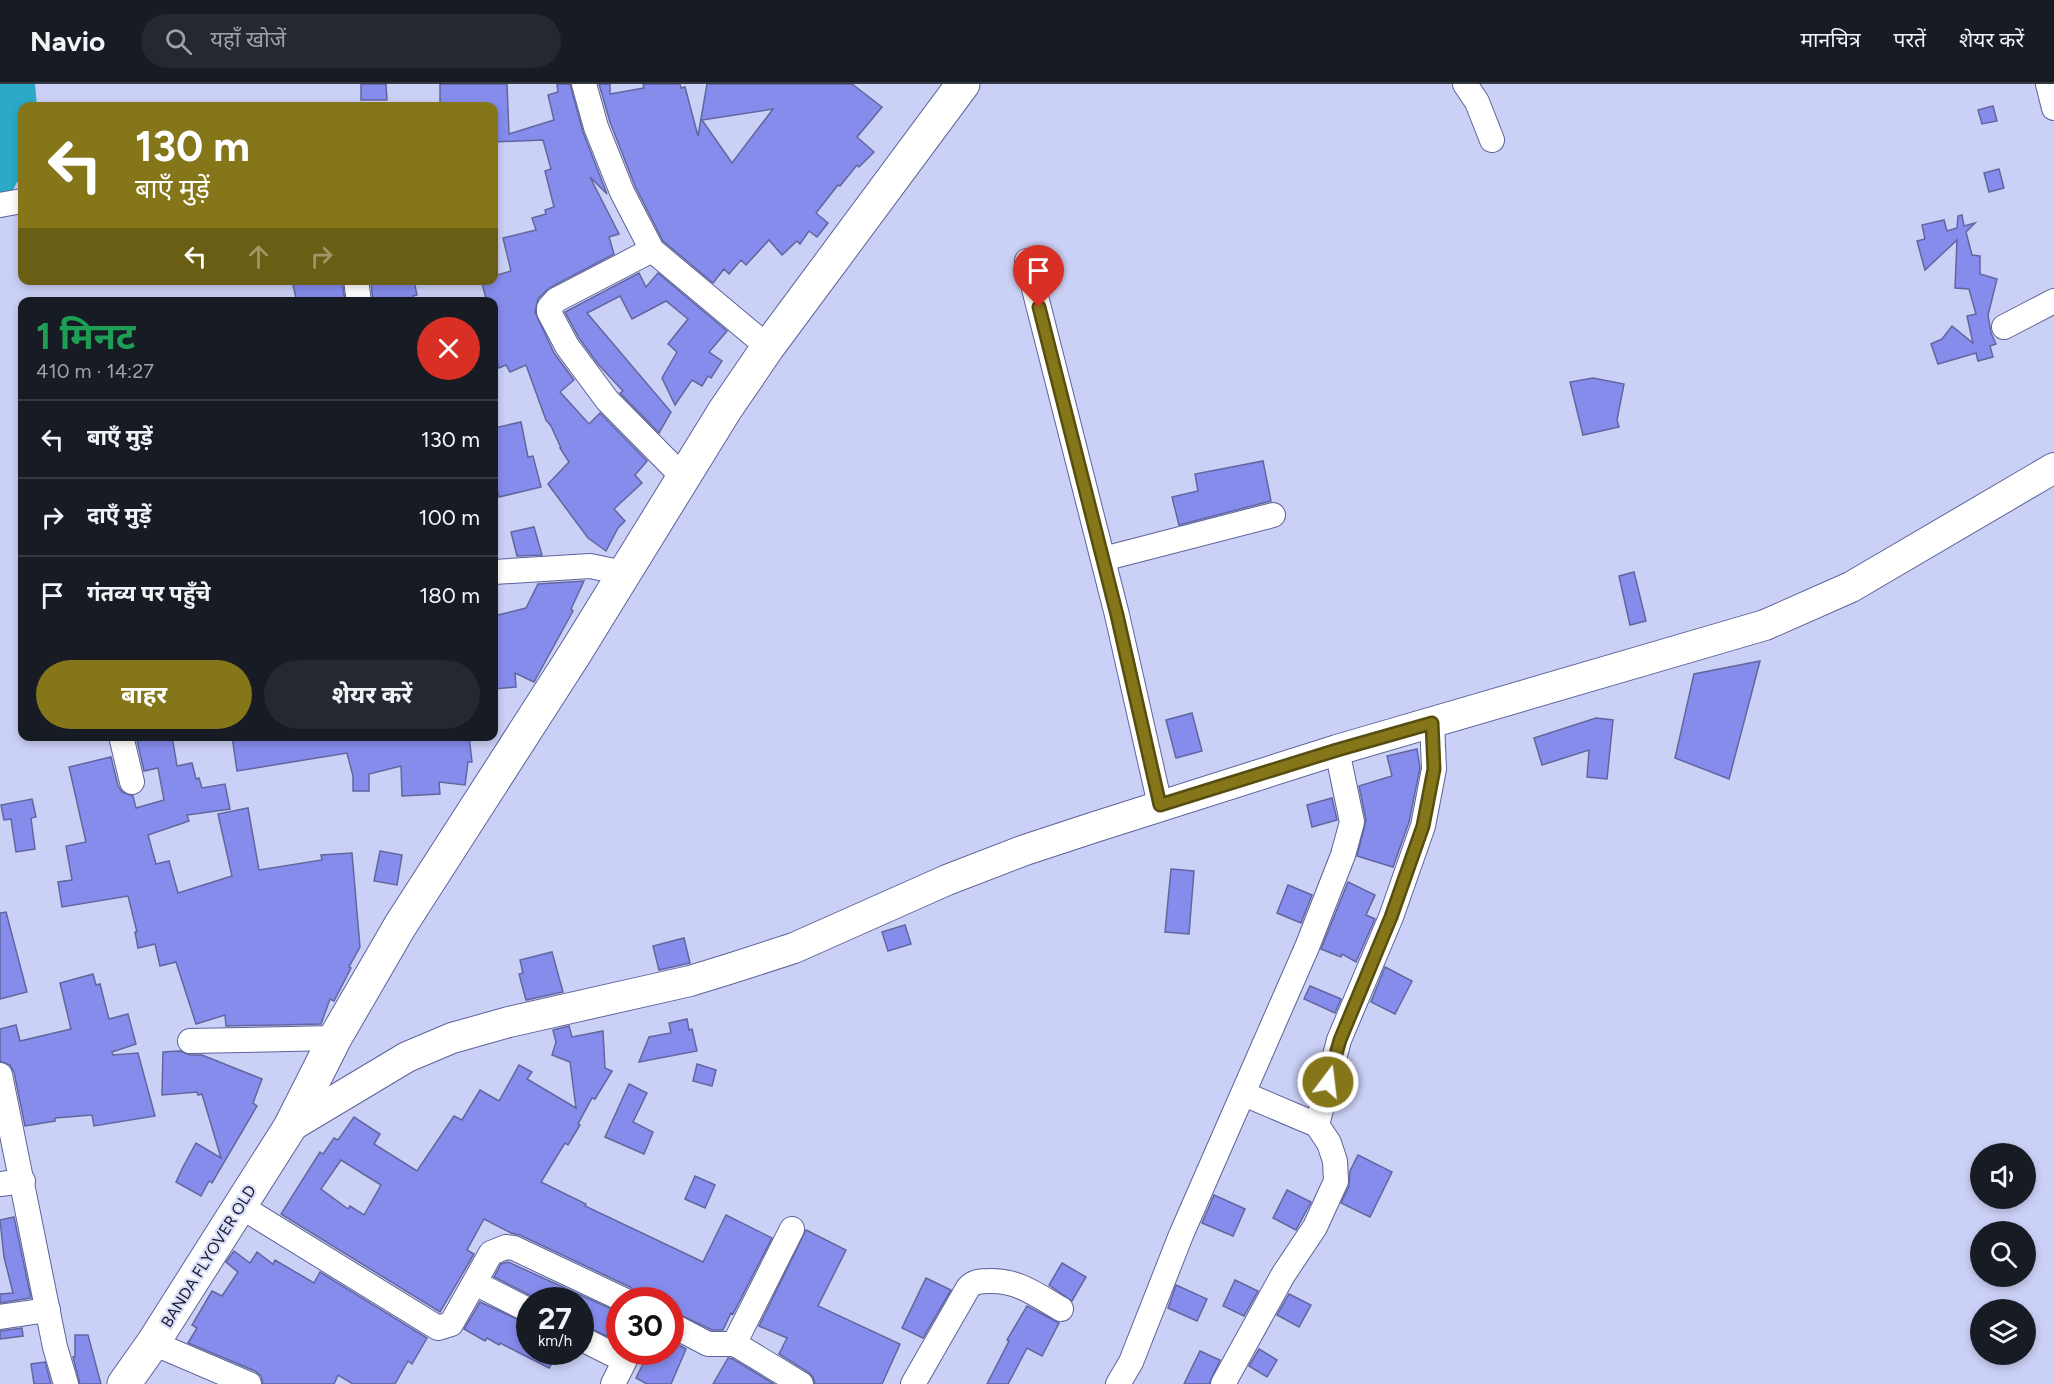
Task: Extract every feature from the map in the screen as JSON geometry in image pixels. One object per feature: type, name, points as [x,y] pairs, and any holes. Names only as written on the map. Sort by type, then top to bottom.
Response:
[{"type":"highway","name":"BANDA FLYOVER OLD","points":[[124,1384],[153,1343],[290,1127],[335,1038],[400,926],[574,655],[725,410],[768,347],[963,84]]},
{"type":"main road","points":[[290,1127],[398,1062],[452,1038],[509,1022],[690,981],[783,952],[947,880],[1014,854],[1160,805],[1337,750],[1571,681],[1683,651],[1765,625],[1851,587],[2054,468]]},
{"type":"street","points":[[584,84],[596,127],[622,192],[652,250],[768,347]]},
{"type":"street","points":[[1465,84],[1477,102],[1492,140]]},
{"type":"street","points":[[2048,84],[2054,108]]},
{"type":"street","points":[[0,206],[18,202]]},
{"type":"street","points":[[652,250],[556,300],[549,308],[549,312],[567,345],[607,400],[683,477]]},
{"type":"street","points":[[1028,261],[1103,560],[1160,805]]},
{"type":"street","points":[[2004,327],[2054,301]]},
{"type":"street","points":[[1103,560],[1273,515]]},
{"type":"street","points":[[498,572],[590,566],[624,573]]},
{"type":"street","points":[[1317,1125],[1340,1040],[1391,917],[1423,826],[1434,769],[1432,723]]},
{"type":"street","points":[[122,741],[132,782]]},
{"type":"street","points":[[1118,1384],[1131,1362],[1181,1235],[1307,947],[1350,835],[1352,822],[1337,750]]},
{"type":"street","points":[[190,1041],[335,1038]]},
{"type":"street","points":[[0,1075],[11,1183],[48,1310],[66,1384]]},
{"type":"street","points":[[1223,1384],[1283,1275],[1315,1227],[1336,1181],[1335,1161],[1329,1143],[1317,1125],[1244,1094]]},
{"type":"street","points":[[240,1206],[438,1328],[451,1324],[491,1253],[506,1247],[514,1248],[606,1291]]},
{"type":"street","points":[[734,1344],[792,1229]]},
{"type":"street","points":[[913,1384],[973,1283],[1004,1281],[1016,1284],[1061,1309]]},
{"type":"street","points":[[475,1283],[516,1304]]},
{"type":"street","points":[[0,1317],[48,1310]]},
{"type":"street","points":[[684,1331],[708,1344],[734,1344],[801,1384]]},
{"type":"street","points":[[153,1343],[249,1384]]},
{"type":"street","points":[[613,1384],[622,1365]]},
{"type":"water","points":[[0,84],[35,84],[37,102],[18,102],[18,183],[13,190],[0,195]]},
{"type":"building","points":[[361,84],[386,84],[387,100],[361,100]]},
{"type":"building","points":[[440,84],[507,84],[509,134],[554,120],[548,95],[558,92],[557,84],[570,84],[583,132],[607,194],[590,177],[619,234],[609,237],[614,254],[549,288],[538,299],[535,312],[554,353],[574,380],[560,392],[589,424],[600,413],[647,461],[635,475],[642,483],[614,509],[625,521],[618,528],[606,551],[588,538],[548,484],[569,462],[546,420],[526,365],[510,372],[506,365],[499,368],[498,297],[486,297],[482,285],[498,285],[498,275],[511,271],[503,238],[536,230],[532,218],[546,214],[545,210],[554,207],[545,171],[551,169],[543,140],[498,142],[498,102],[440,102]]},
{"type":"building","points":[[599,84],[610,84],[610,94],[644,88],[643,84],[680,84],[681,88],[685,87],[698,136],[707,84],[852,84],[882,107],[857,137],[874,152],[859,167],[857,165],[816,213],[828,223],[817,237],[809,231],[800,244],[797,241],[782,255],[769,240],[746,265],[741,260],[729,274],[724,269],[713,283],[663,241],[635,186],[610,122]],"holes":[[[773,109],[732,163],[702,120]]]},
{"type":"building","points":[[1993,106],[1997,121],[1982,124],[1978,110]]},
{"type":"building","points":[[1999,169],[2004,188],[1989,192],[1984,173]]},
{"type":"building","points":[[1962,215],[1964,226],[1975,223],[1966,232],[1972,255],[1980,256],[1980,274],[1997,279],[1988,315],[1991,333],[1996,344],[1990,346],[1993,357],[1978,361],[1976,353],[1938,364],[1931,344],[1942,339],[1952,326],[1973,343],[1967,316],[1976,314],[1969,289],[1955,288],[1957,240],[1925,270],[1917,241],[1925,239],[1922,225],[1944,220],[1947,231],[1957,228],[1958,216]]},
{"type":"building","points":[[639,273],[646,287],[658,273],[727,331],[709,352],[722,361],[711,378],[708,376],[702,386],[692,380],[675,405],[662,378],[677,352],[668,344],[688,319],[666,301],[632,319],[620,296],[587,313],[671,412],[659,433],[620,393],[623,391],[598,364],[579,338],[565,312]]},
{"type":"building","points":[[293,285],[343,285],[344,297],[296,297]]},
{"type":"building","points":[[371,285],[415,285],[417,295],[413,297],[372,297]]},
{"type":"building","points":[[1593,378],[1624,384],[1617,420],[1619,427],[1583,435],[1570,382]]},
{"type":"building","points":[[521,422],[528,457],[533,456],[541,487],[499,497],[498,427]]},
{"type":"building","points":[[1263,461],[1271,501],[1179,525],[1172,497],[1198,491],[1195,474]]},
{"type":"building","points":[[534,527],[542,555],[517,556],[511,532]]},
{"type":"building","points":[[1634,572],[1646,621],[1630,625],[1619,576]]},
{"type":"building","points":[[584,581],[571,609],[573,611],[534,682],[515,673],[516,687],[498,689],[498,615],[526,608],[538,584]]},
{"type":"building","points":[[1760,661],[1729,779],[1675,758],[1694,674]]},
{"type":"building","points":[[1192,713],[1202,751],[1176,758],[1166,720]]},
{"type":"building","points":[[1596,718],[1613,720],[1607,779],[1587,777],[1589,750],[1542,765],[1534,738]]},
{"type":"building","points":[[137,741],[173,741],[177,766],[192,763],[196,779],[199,778],[202,788],[225,784],[230,809],[187,815],[189,821],[148,835],[156,864],[169,861],[178,893],[232,876],[218,814],[248,808],[259,870],[322,860],[321,855],[352,853],[360,947],[334,1001],[330,999],[321,1024],[226,1026],[225,1015],[196,1024],[176,962],[160,966],[155,944],[138,948],[135,932],[137,932],[128,896],[62,907],[58,882],[72,880],[66,846],[86,842],[69,767],[111,757],[118,786],[122,792],[133,796],[136,808],[164,800],[158,768],[144,771]]},
{"type":"building","points":[[233,741],[470,741],[472,762],[468,762],[465,785],[439,782],[440,794],[402,796],[401,766],[369,774],[369,791],[353,791],[353,776],[347,753],[237,771]]},
{"type":"building","points":[[1417,749],[1420,768],[1409,822],[1393,867],[1357,856],[1366,820],[1359,786],[1392,776],[1387,756]]},
{"type":"building","points":[[1332,798],[1337,820],[1312,827],[1307,805]]},
{"type":"building","points":[[32,799],[36,817],[31,818],[35,849],[16,852],[11,819],[4,820],[1,805]]},
{"type":"building","points":[[380,851],[402,855],[397,885],[374,881]]},
{"type":"building","points":[[1171,869],[1194,871],[1189,934],[1165,932]]},
{"type":"building","points":[[1348,882],[1375,895],[1366,915],[1375,919],[1356,962],[1342,954],[1341,957],[1321,949]]},
{"type":"building","points":[[1288,885],[1312,895],[1301,923],[1277,913]]},
{"type":"building","points":[[6,912],[27,992],[0,999],[0,913]]},
{"type":"building","points":[[905,925],[911,944],[888,951],[882,932]]},
{"type":"building","points":[[684,938],[690,963],[659,970],[653,946]]},
{"type":"building","points":[[552,952],[563,992],[526,1000],[519,974],[523,973],[520,960]]},
{"type":"building","points":[[1385,967],[1412,981],[1395,1014],[1371,1002]]},
{"type":"building","points":[[93,974],[96,985],[100,984],[109,1019],[128,1014],[136,1044],[112,1052],[113,1055],[138,1053],[155,1116],[94,1126],[92,1115],[55,1118],[55,1121],[25,1126],[14,1072],[10,1065],[0,1061],[0,1029],[16,1025],[20,1041],[71,1029],[60,983]]},
{"type":"building","points":[[1310,986],[1341,999],[1335,1013],[1304,999]]},
{"type":"building","points":[[687,1019],[697,1051],[639,1062],[649,1037],[671,1033],[669,1023]]},
{"type":"building","points":[[569,1026],[572,1037],[603,1031],[605,1068],[612,1071],[595,1099],[592,1098],[568,1145],[565,1143],[541,1182],[586,1204],[585,1206],[703,1262],[726,1215],[772,1238],[723,1330],[712,1330],[684,1317],[684,1287],[630,1287],[484,1219],[467,1250],[474,1254],[440,1312],[281,1214],[320,1152],[323,1154],[334,1138],[338,1140],[354,1117],[380,1134],[374,1144],[417,1171],[454,1116],[462,1120],[480,1090],[499,1101],[519,1065],[532,1072],[527,1079],[576,1108],[570,1062],[552,1055],[556,1042],[553,1030]],"holes":[[[341,1160],[381,1185],[364,1215],[350,1206],[348,1209],[321,1189]]]},
{"type":"building","points":[[180,1051],[190,1055],[202,1055],[262,1079],[253,1103],[257,1106],[212,1183],[209,1181],[201,1196],[176,1182],[183,1167],[196,1143],[221,1158],[202,1094],[198,1095],[197,1092],[162,1095],[163,1052]]},
{"type":"building","points":[[697,1064],[716,1070],[712,1086],[693,1081]]},
{"type":"building","points":[[629,1084],[647,1093],[633,1122],[653,1132],[644,1154],[605,1137]]},
{"type":"building","points":[[1358,1155],[1392,1172],[1370,1217],[1341,1203],[1349,1186],[1350,1171]]},
{"type":"building","points":[[695,1176],[715,1185],[705,1208],[685,1199]]},
{"type":"building","points":[[1287,1190],[1311,1202],[1296,1230],[1273,1218]]},
{"type":"building","points":[[1214,1195],[1245,1209],[1233,1236],[1202,1223]]},
{"type":"building","points":[[14,1217],[31,1298],[0,1303],[0,1294],[13,1293],[4,1257],[0,1220]]},
{"type":"building","points":[[806,1230],[846,1250],[818,1306],[900,1344],[882,1384],[815,1384],[808,1372],[779,1354],[787,1338],[759,1326]]},
{"type":"building","points":[[234,1251],[250,1263],[257,1252],[273,1264],[275,1260],[314,1283],[320,1272],[427,1338],[412,1364],[408,1361],[395,1384],[353,1384],[338,1375],[334,1384],[263,1384],[261,1376],[255,1371],[188,1343],[197,1328],[192,1325],[212,1291],[222,1296],[238,1272],[226,1262]]},
{"type":"building","points":[[508,1262],[563,1287],[516,1288],[494,1277],[501,1264]]},
{"type":"building","points":[[1062,1263],[1086,1277],[1072,1301],[1049,1285]]},
{"type":"building","points":[[926,1278],[951,1290],[923,1338],[902,1328]]},
{"type":"building","points":[[1235,1280],[1258,1291],[1244,1316],[1223,1306]]},
{"type":"building","points":[[1176,1285],[1207,1299],[1197,1321],[1168,1308]]},
{"type":"building","points":[[1289,1294],[1311,1305],[1299,1327],[1277,1315]]},
{"type":"building","points":[[594,1301],[606,1307],[606,1336],[594,1330]]},
{"type":"building","points":[[480,1302],[516,1319],[516,1351],[487,1338],[485,1341],[464,1329]]},
{"type":"building","points":[[1027,1306],[1059,1323],[1042,1356],[1027,1348],[1008,1384],[987,1384],[1009,1341],[1007,1340]]},
{"type":"building","points":[[22,1328],[23,1336],[0,1339],[0,1331]]},
{"type":"building","points":[[75,1335],[88,1335],[101,1384],[80,1384],[73,1357],[75,1357]]},
{"type":"building","points":[[1259,1349],[1277,1360],[1267,1377],[1249,1366]]},
{"type":"building","points":[[1200,1351],[1220,1360],[1209,1384],[1184,1384]]},
{"type":"building","points":[[728,1358],[733,1359],[774,1384],[713,1384]]},
{"type":"building","points":[[45,1362],[51,1384],[34,1384],[31,1364]]},
{"type":"building","points":[[642,1365],[679,1365],[671,1384],[647,1384],[636,1378]]},
{"type":"route","points":[[1039,307],[1117,615],[1160,805],[1432,723],[1434,769],[1423,826],[1391,917],[1340,1040],[1328,1082]]}]
